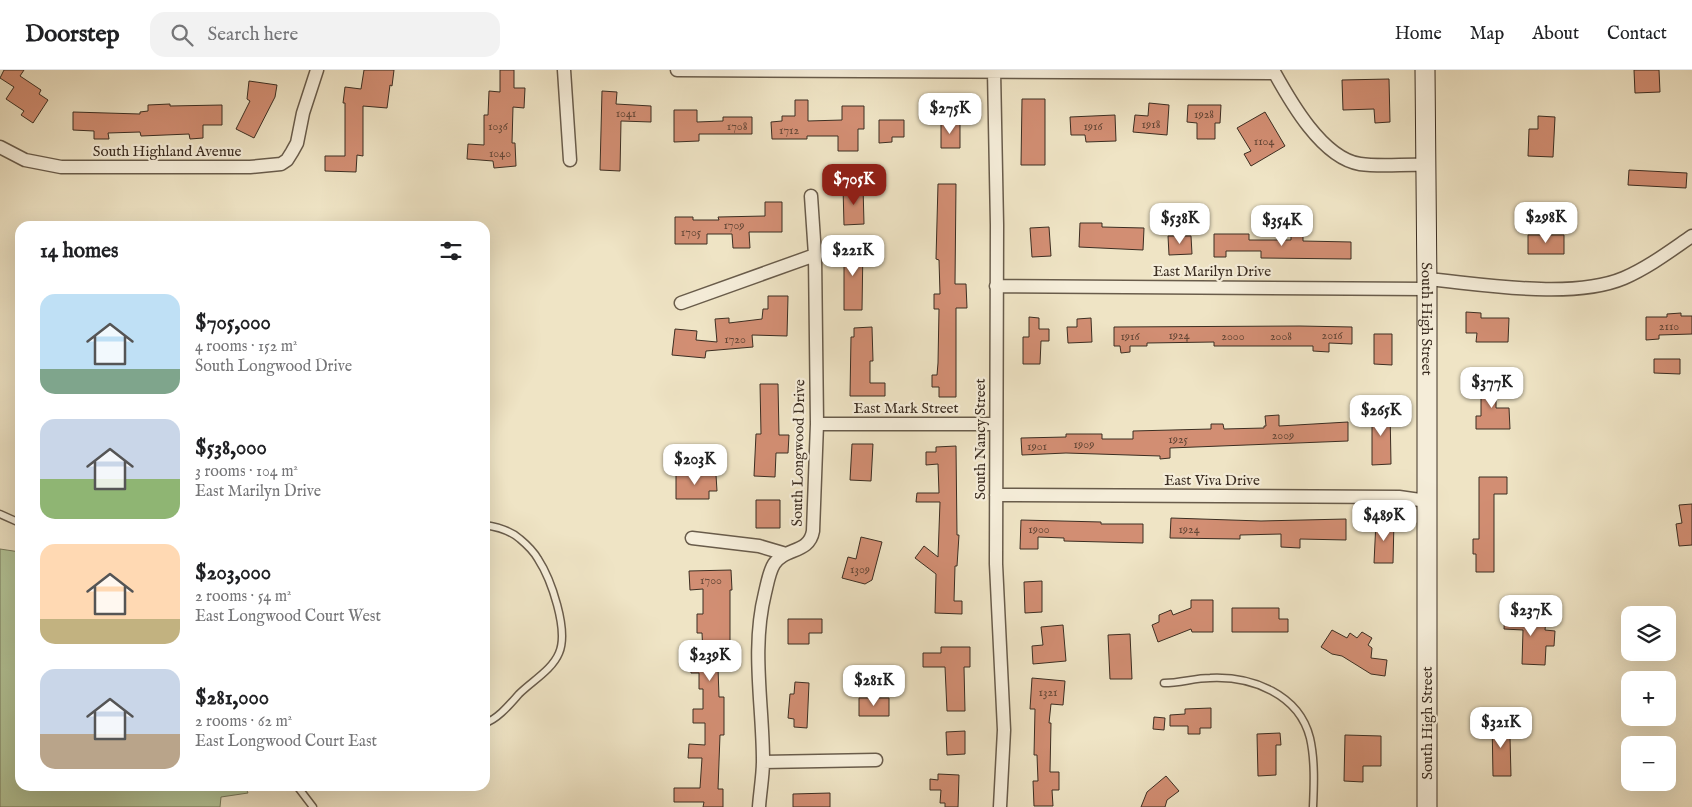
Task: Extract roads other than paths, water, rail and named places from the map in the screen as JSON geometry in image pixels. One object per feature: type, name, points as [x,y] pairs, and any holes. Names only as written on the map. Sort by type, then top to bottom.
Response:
[{"type":"street","name":"South Highland Avenue","points":[[0,147],[25,160],[61,167],[271,166],[281,164],[287,160],[297,143],[303,113],[318,70]]},
{"type":"street","points":[[564,70],[570,160]]},
{"type":"street","points":[[677,70],[1273,71],[1285,92],[1308,124],[1326,146],[1344,159],[1360,164],[1425,165]]},
{"type":"street","name":"South High Street","points":[[1425,70],[1427,807]]},
{"type":"street","name":"South Nancy Street","points":[[994,71],[997,598],[1004,730],[1000,807]]},
{"type":"street","name":"South Longwood Drive","points":[[759,807],[763,762],[757,664],[760,622],[765,595],[773,565],[786,554],[806,546],[812,537],[817,424],[815,255],[811,196]]},
{"type":"street","name":"East Marilyn Drive","points":[[996,286],[1427,284],[1538,289],[1591,287],[1624,278],[1644,268],[1692,236]]},
{"type":"street","points":[[681,302],[815,255]]},
{"type":"street","name":"East Mark Street","points":[[817,424],[995,424]]},
{"type":"street","name":"East Viva Drive","points":[[996,495],[1399,497],[1427,500]]},
{"type":"street","points":[[692,538],[760,546],[786,554]]},
{"type":"street","points":[[763,762],[876,760]]},
{"type":"lane","points":[[0,514],[15,521]]},
{"type":"lane","points":[[490,526],[503,528],[519,538],[538,558],[552,588],[560,620],[562,638],[560,652],[552,665],[490,722]]},
{"type":"lane","points":[[1164,684],[1211,678],[1236,680],[1266,687],[1288,701],[1301,718],[1310,736],[1313,764],[1313,807]]},
{"type":"lane","points":[[301,791],[313,807]]}]
